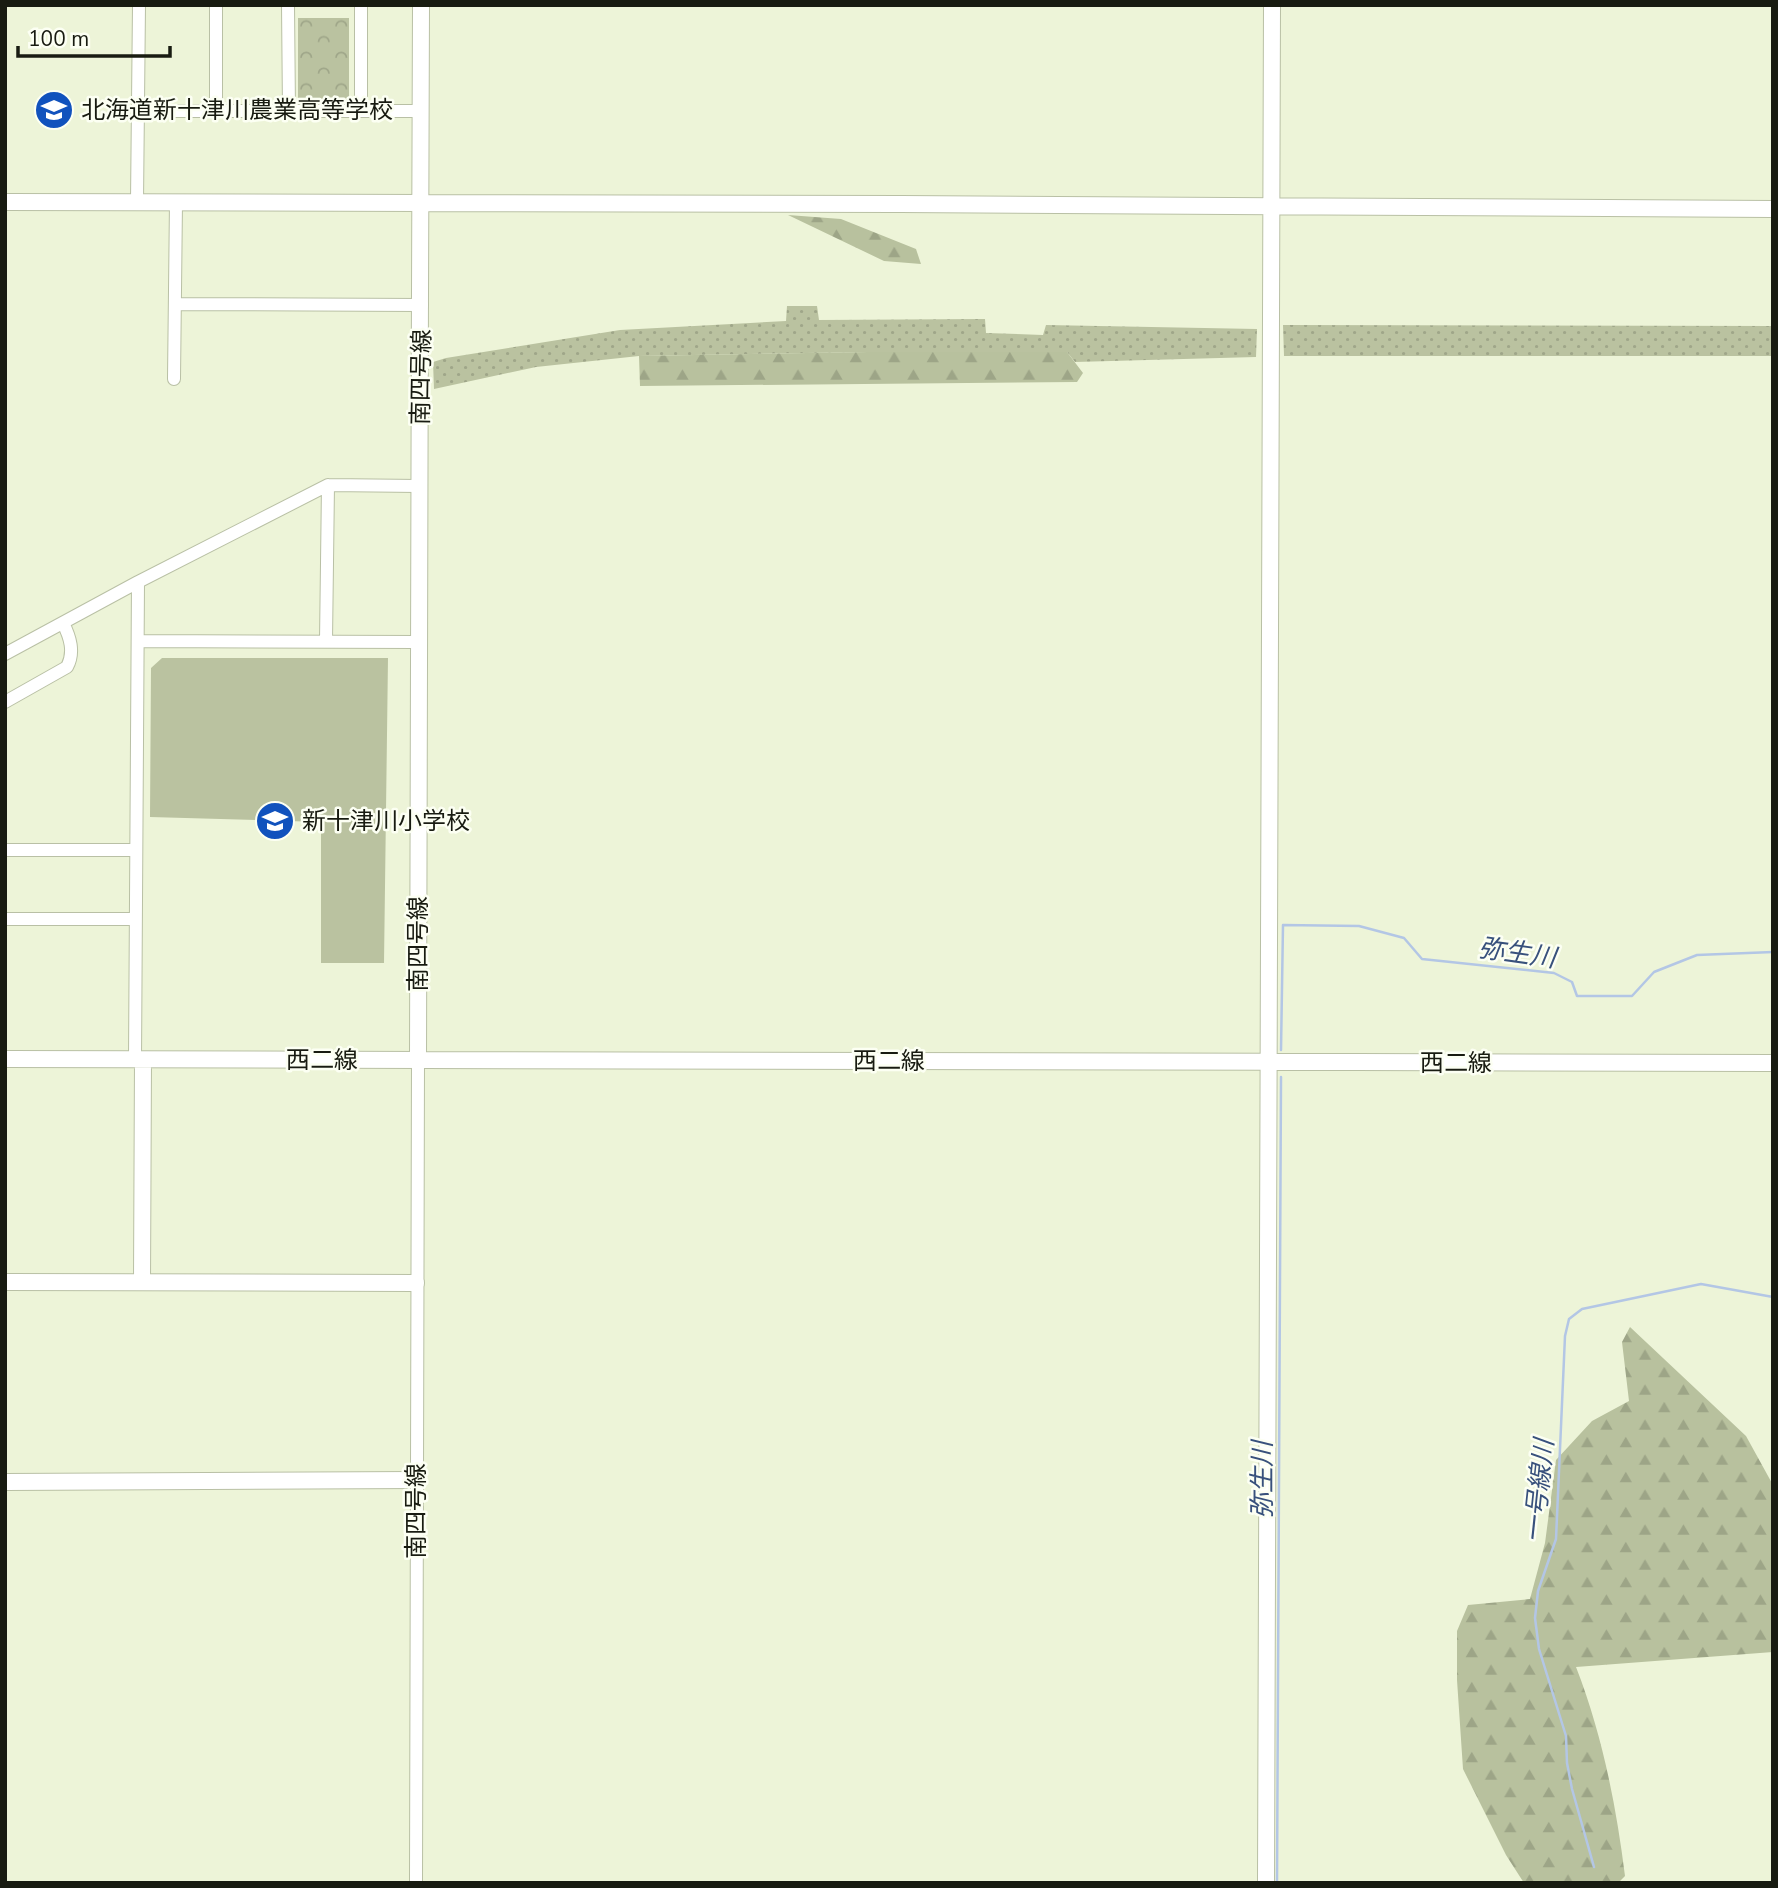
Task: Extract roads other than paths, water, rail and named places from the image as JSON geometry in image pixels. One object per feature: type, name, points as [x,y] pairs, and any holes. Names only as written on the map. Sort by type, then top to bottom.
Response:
[{"type":"street","points":[[137,201],[139,5]]},
{"type":"street","points":[[216,5],[216,111]]},
{"type":"street","points":[[288,5],[289,111]]},
{"type":"street","points":[[361,5],[361,111]]},
{"type":"street","name":"南四号線","points":[[416,1883],[421,5]]},
{"type":"street","points":[[1266,1883],[1272,5]]},
{"type":"street","points":[[139,111],[421,111]]},
{"type":"street","points":[[5,202],[422,201],[1773,209]]},
{"type":"street","points":[[174,379],[176,202]]},
{"type":"street","points":[[176,304],[422,306]]},
{"type":"street","points":[[326,641],[328,485]]},
{"type":"street","points":[[5,654],[138,582],[328,485],[419,486]]},
{"type":"street","points":[[138,582],[134,919],[142,1282]]},
{"type":"street","points":[[5,702],[67,667],[71,659],[70,637],[63,623]]},
{"type":"street","points":[[138,641],[418,642]]},
{"type":"street","points":[[5,850],[136,850]]},
{"type":"street","points":[[5,919],[134,919]]},
{"type":"street","name":"西二線","points":[[5,1059],[1773,1063]]},
{"type":"street","points":[[5,1282],[416,1283]]},
{"type":"street","points":[[5,1482],[416,1480]]},
{"type":"waterway","name":"弥生川","points":[[1281,1050],[1283,925],[1359,926],[1404,938],[1422,959],[1554,973],[1572,982],[1577,996],[1632,996],[1654,972],[1697,955],[1773,952]]},
{"type":"waterway","name":"弥生川","points":[[1277,1883],[1281,1077]]},
{"type":"waterway","name":"一号線川","points":[[1594,1867],[1572,1789],[1566,1736],[1539,1649],[1535,1618],[1538,1591],[1556,1539],[1565,1336],[1569,1319],[1582,1309],[1701,1284],[1773,1297]]},
{"type":"place","name":"北海道新十津川農業高等学校","points":[[54,110]]},
{"type":"place","name":"新十津川小学校","points":[[275,821]]}]
